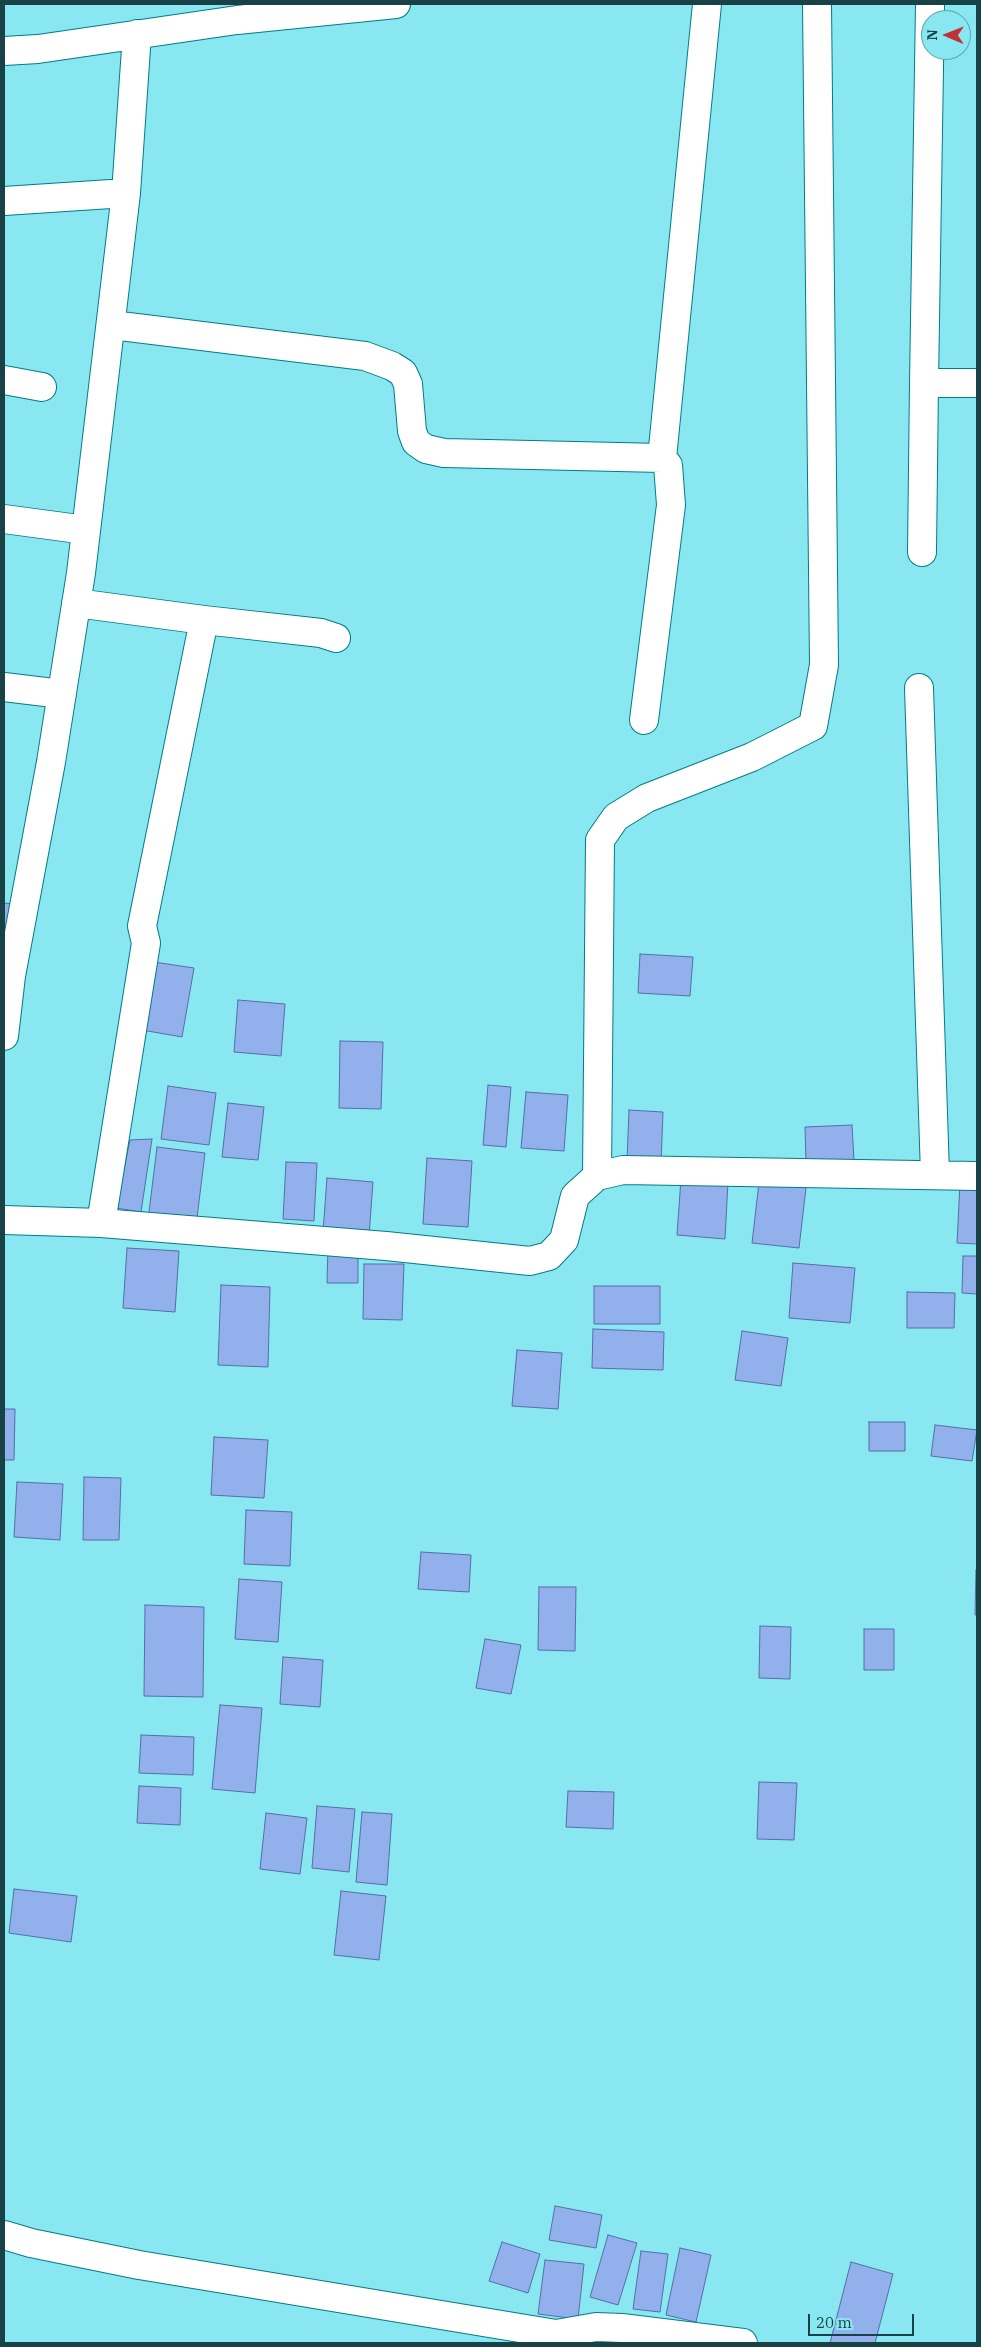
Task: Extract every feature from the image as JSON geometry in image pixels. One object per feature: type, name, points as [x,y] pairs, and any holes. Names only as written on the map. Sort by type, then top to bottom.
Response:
[{"type":"street","points":[[4,51],[237,20],[396,4]]},
{"type":"street","points":[[644,720],[671,505],[668,465],[662,458],[706,4]]},
{"type":"street","points":[[597,1176],[600,840],[616,817],[647,798],[752,757],[813,726],[824,665],[817,4]]},
{"type":"street","points":[[922,552],[930,4]]},
{"type":"street","points":[[4,1036],[11,976],[51,762],[86,530],[112,325],[126,193],[137,34]]},
{"type":"street","points":[[4,201],[126,193]]},
{"type":"street","points":[[112,325],[365,356],[392,366],[403,373],[408,384],[412,431],[416,442],[426,449],[444,453],[662,458]]},
{"type":"street","points":[[4,380],[42,386]]},
{"type":"street","points":[[924,383],[977,383]]},
{"type":"street","points":[[4,519],[86,530]]},
{"type":"street","points":[[76,603],[321,633],[336,638]]},
{"type":"street","points":[[101,1223],[146,943],[142,926],[204,620]]},
{"type":"street","points":[[4,687],[62,694]]},
{"type":"street","points":[[919,688],[935,1174]]},
{"type":"street","points":[[4,1220],[101,1223],[386,1246],[530,1261],[549,1256],[564,1240],[574,1196],[597,1176],[623,1170],[977,1176]]},
{"type":"street","points":[[4,2234],[31,2243],[138,2265],[561,2339],[596,2327],[622,2328],[743,2343]]},
{"type":"building","points":[[4,903],[14,904],[4,972]]},
{"type":"building","points":[[640,954],[693,957],[690,996],[638,993]]},
{"type":"building","points":[[154,962],[194,968],[182,1037],[142,1030]]},
{"type":"building","points":[[238,1000],[285,1004],[281,1056],[234,1052]]},
{"type":"building","points":[[340,1041],[383,1042],[381,1109],[339,1108]]},
{"type":"building","points":[[488,1085],[511,1087],[506,1147],[483,1145]]},
{"type":"building","points":[[168,1086],[216,1093],[209,1145],[161,1139]]},
{"type":"building","points":[[526,1092],[568,1095],[564,1151],[521,1148]]},
{"type":"building","points":[[228,1103],[264,1107],[258,1160],[222,1157]]},
{"type":"building","points":[[629,1110],[663,1112],[661,1163],[627,1161]]},
{"type":"building","points":[[852,1125],[854,1161],[806,1163],[805,1127]]},
{"type":"building","points":[[152,1139],[141,1212],[116,1208],[130,1140]]},
{"type":"building","points":[[157,1147],[205,1153],[196,1226],[148,1220]]},
{"type":"building","points":[[427,1158],[472,1161],[468,1227],[423,1224]]},
{"type":"building","points":[[286,1162],[317,1163],[314,1221],[283,1219]]},
{"type":"building","points":[[760,1174],[807,1179],[799,1248],[752,1243]]},
{"type":"building","points":[[327,1178],[373,1182],[369,1236],[323,1232]]},
{"type":"building","points":[[681,1179],[728,1182],[725,1239],[677,1235]]},
{"type":"building","points":[[960,1183],[977,1184],[977,1244],[957,1243]]},
{"type":"building","points":[[328,1247],[358,1247],[358,1283],[327,1283]]},
{"type":"building","points":[[127,1248],[179,1251],[175,1312],[123,1308]]},
{"type":"building","points":[[963,1256],[977,1256],[977,1294],[962,1293]]},
{"type":"building","points":[[793,1263],[855,1268],[850,1323],[789,1318]]},
{"type":"building","points":[[364,1264],[404,1264],[402,1320],[363,1319]]},
{"type":"building","points":[[221,1285],[270,1287],[268,1367],[218,1365]]},
{"type":"building","points":[[594,1286],[660,1286],[660,1324],[594,1324]]},
{"type":"building","points":[[907,1292],[955,1293],[954,1328],[907,1328]]},
{"type":"building","points":[[593,1329],[664,1332],[663,1370],[592,1368]]},
{"type":"building","points":[[742,1331],[788,1338],[781,1386],[735,1380]]},
{"type":"building","points":[[517,1350],[562,1353],[558,1409],[512,1406]]},
{"type":"building","points":[[4,1409],[15,1409],[14,1460],[4,1460]]},
{"type":"building","points":[[869,1422],[905,1422],[905,1451],[869,1451]]},
{"type":"building","points":[[935,1425],[977,1430],[972,1461],[931,1456]]},
{"type":"building","points":[[214,1437],[268,1440],[264,1498],[211,1495]]},
{"type":"building","points":[[84,1477],[121,1478],[119,1540],[83,1540]]},
{"type":"building","points":[[17,1482],[63,1484],[60,1540],[14,1537]]},
{"type":"building","points":[[246,1510],[292,1512],[290,1566],[244,1564]]},
{"type":"building","points":[[421,1552],[471,1555],[469,1592],[418,1589]]},
{"type":"building","points":[[976,1570],[977,1615],[975,1615]]},
{"type":"building","points":[[239,1579],[282,1582],[278,1642],[235,1639]]},
{"type":"building","points":[[539,1587],[576,1587],[575,1651],[538,1650]]},
{"type":"building","points":[[145,1605],[204,1607],[203,1697],[144,1696]]},
{"type":"building","points":[[760,1626],[791,1627],[790,1679],[759,1678]]},
{"type":"building","points":[[864,1629],[894,1629],[894,1670],[864,1670]]},
{"type":"building","points":[[485,1639],[521,1645],[511,1694],[476,1688]]},
{"type":"building","points":[[283,1657],[323,1660],[320,1707],[280,1704]]},
{"type":"building","points":[[220,1705],[262,1708],[255,1793],[212,1789]]},
{"type":"building","points":[[141,1735],[194,1737],[193,1775],[139,1773]]},
{"type":"building","points":[[759,1782],[797,1783],[794,1840],[757,1839]]},
{"type":"building","points":[[139,1786],[181,1788],[180,1825],[137,1823]]},
{"type":"building","points":[[568,1791],[614,1792],[613,1829],[566,1827]]},
{"type":"building","points":[[317,1806],[355,1809],[349,1872],[312,1868]]},
{"type":"building","points":[[362,1812],[392,1814],[387,1885],[356,1882]]},
{"type":"building","points":[[266,1813],[307,1818],[300,1874],[260,1869]]},
{"type":"building","points":[[14,1889],[77,1896],[71,1942],[9,1933]]},
{"type":"building","points":[[341,1891],[386,1896],[379,1960],[334,1955]]},
{"type":"building","points":[[555,2206],[602,2215],[596,2248],[549,2240]]},
{"type":"building","points":[[608,2235],[637,2243],[618,2305],[590,2297]]},
{"type":"building","points":[[502,2242],[540,2254],[528,2293],[489,2281]]},
{"type":"building","points":[[680,2248],[711,2255],[696,2322],[666,2315]]},
{"type":"building","points":[[641,2251],[668,2254],[660,2312],[633,2309]]},
{"type":"building","points":[[545,2260],[584,2264],[578,2319],[538,2314]]},
{"type":"building","points":[[851,2262],[893,2274],[875,2343],[830,2343]]},
{"type":"building","points":[[588,2334],[625,2338],[624,2343],[587,2343]]}]
